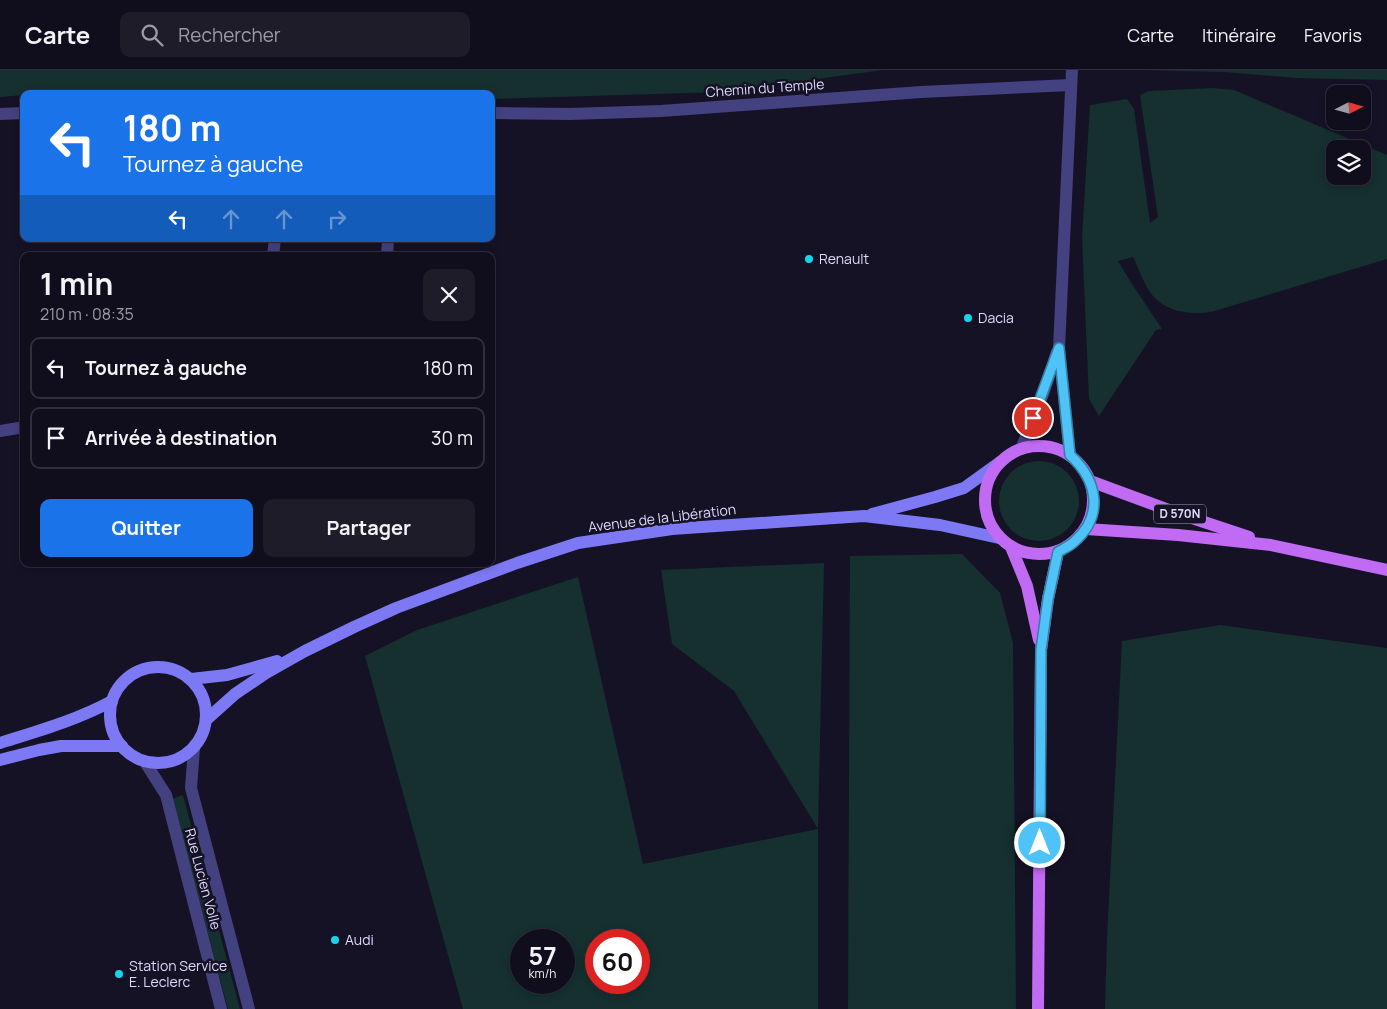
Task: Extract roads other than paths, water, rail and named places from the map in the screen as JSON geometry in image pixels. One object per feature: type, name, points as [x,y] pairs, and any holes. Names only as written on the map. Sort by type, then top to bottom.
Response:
[{"type":"main road","points":[[1038,446],[1054,448],[1070,455],[1082,466],[1090,481],[1094,497],[1092,514],[1086,529],[1074,543],[1058,552],[1039,555],[1025,553],[1011,547],[999,538],[990,524],[985,492],[990,476],[1000,462],[1010,454],[1021,449],[1038,446]]},
{"type":"main road","name":"Avenue de la Libération","points":[[206,720],[235,694],[305,651],[354,627],[396,608],[517,563],[578,543],[672,529],[864,516],[935,498],[964,488],[1000,462]]},
{"type":"main road","name":"D 570N","points":[[1090,481],[1174,512],[1270,544],[1387,570]]},
{"type":"main road","name":"Avenue de la Libération","points":[[864,516],[940,525],[999,538]]},
{"type":"main road","name":"D 570N","points":[[1086,529],[1270,544]]},
{"type":"main road","points":[[1011,547],[1027,586],[1041,650]]},
{"type":"main road","points":[[1038,1009],[1041,650],[1048,599],[1058,552]]},
{"type":"main road","name":"Avenue de la Libération","points":[[191,680],[227,675],[263,666],[305,651]]},
{"type":"main road","points":[[163,666],[178,671],[191,680],[200,691],[206,705],[206,720],[202,735],[194,748],[172,761],[158,763],[146,762],[132,756],[113,733],[111,725],[112,701],[116,690],[133,673],[147,667],[163,666]]},
{"type":"main road","points":[[0,743],[76,718],[112,701]]},
{"type":"main road","points":[[0,760],[61,746],[122,746]]},
{"type":"street","points":[[1070,455],[1059,348],[1072,70]]},
{"type":"street","name":"Chemin du Temple","points":[[495,113],[570,114],[661,111],[921,92],[1071,85]]},
{"type":"street","points":[[0,114],[20,113]]},
{"type":"street","points":[[1021,449],[1059,348]]},
{"type":"street","points":[[0,431],[20,428]]},
{"type":"street","points":[[194,748],[191,788],[249,1009]]},
{"type":"street","name":"Rue Lucien Volle","points":[[146,762],[166,795],[222,1009]]},
{"type":"place","name":"Renault","points":[[809,259]]},
{"type":"place","name":"Dacia","points":[[968,318]]},
{"type":"place","name":"Audi","points":[[335,940]]},
{"type":"place","name":"Station Service E. Leclerc","points":[[119,974]]}]
